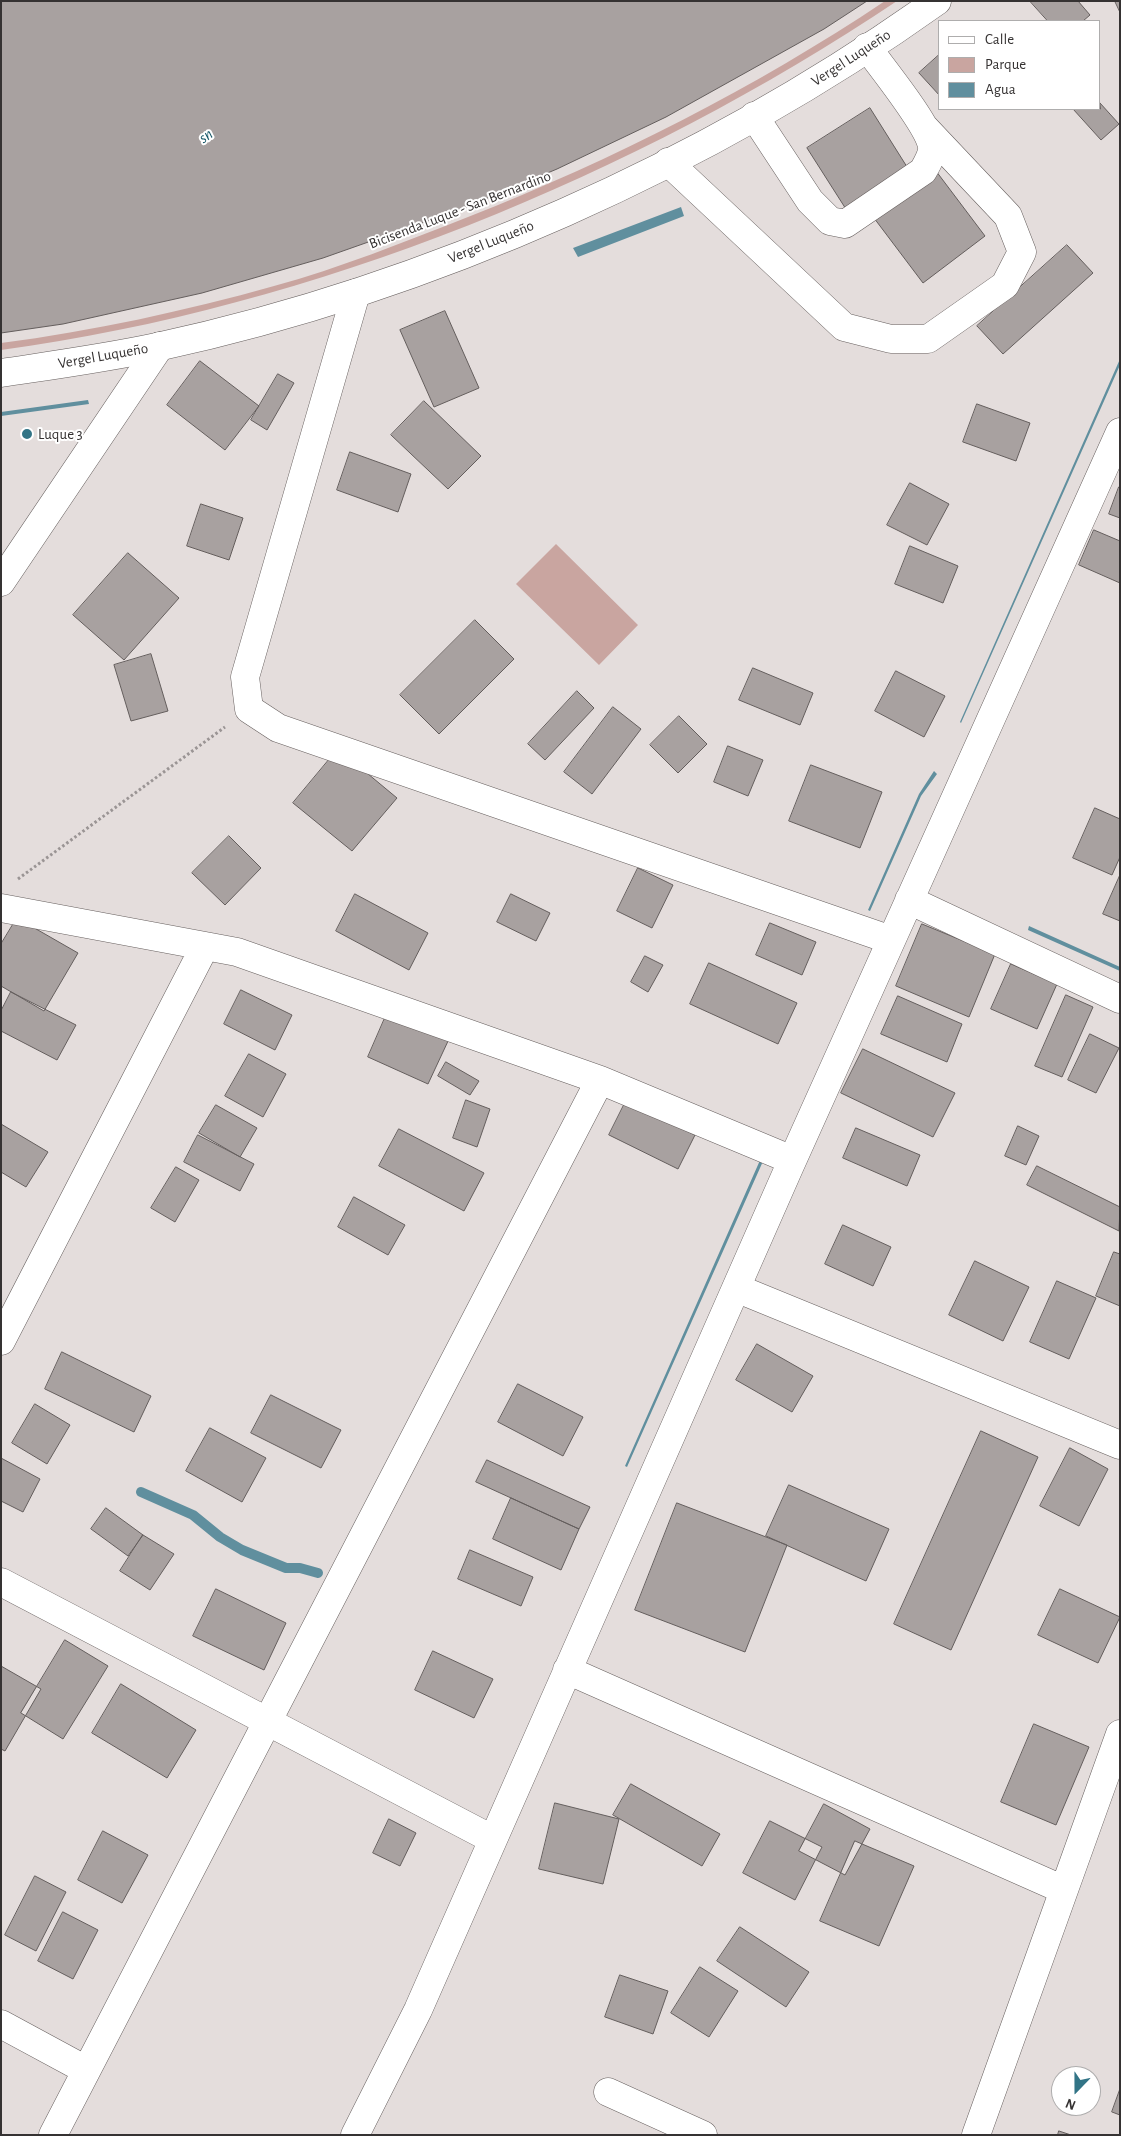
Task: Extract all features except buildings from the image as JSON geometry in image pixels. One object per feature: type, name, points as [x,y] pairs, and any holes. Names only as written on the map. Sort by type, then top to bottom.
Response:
[{"type":"street","name":"Vergel Luqueño","points":[[1,373],[111,356],[160,346],[356,294],[510,235],[668,162],[754,116],[807,86],[937,1]]},
{"type":"street","points":[[668,162],[844,327],[891,339],[928,339],[1005,285],[1022,252],[1008,216],[924,128],[868,47]]},
{"type":"street","points":[[754,116],[810,201],[830,221],[837,224],[845,224],[923,172],[932,147],[924,128]]},
{"type":"street","points":[[356,294],[245,677],[249,709],[278,728],[891,940]]},
{"type":"street","points":[[1,582],[160,346]]},
{"type":"street","points":[[355,2135],[418,2010],[792,1160],[1120,432]]},
{"type":"street","points":[[909,900],[1120,999]]},
{"type":"street","points":[[1,908],[237,952],[600,1080],[792,1160]]},
{"type":"street","points":[[1,1341],[205,946]]},
{"type":"street","points":[[53,2135],[600,1080]]},
{"type":"street","points":[[736,1288],[1120,1445]]},
{"type":"street","points":[[1,1582],[492,1839]]},
{"type":"street","points":[[567,1670],[1064,1890]]},
{"type":"street","points":[[976,2135],[1064,1890],[1111,1787],[1120,1734]]},
{"type":"street","points":[[1,2024],[86,2070]]},
{"type":"street","points":[[608,2092],[703,2135]]},
{"type":"path","points":[[17,880],[249,709]]},
{"type":"green space","points":[[885,1],[897,1],[796,65],[691,123],[581,177],[468,225],[353,267],[236,302],[118,330],[1,350],[1,343],[70,333],[139,319],[207,304],[299,279],[348,263],[468,217],[629,147],[682,120],[734,93],[836,33]]},
{"type":"green space","points":[[556,544],[638,625],[599,665],[516,584]]},
{"type":"water","points":[[681,207],[684,216],[578,257],[573,248]]},
{"type":"water","points":[[1120,359],[1120,365],[961,723],[960,722]]},
{"type":"water","points":[[88,400],[89,404],[1,416],[1,412]]},
{"type":"water","points":[[934,771],[937,774],[921,796],[870,911],[868,910],[919,794]]},
{"type":"water","points":[[1029,926],[1120,967],[1120,971],[1028,930]]},
{"type":"water","points":[[761,1158],[764,1159],[627,1467],[625,1466]]},
{"type":"waterway","points":[[141,1492],[193,1515],[220,1537],[242,1550],[286,1568],[300,1568],[318,1573]]},
{"type":"place","name":"Luque 3","points":[[27,434]]},
{"type":"water label","name":"sn","points":[[206,136]]}]
